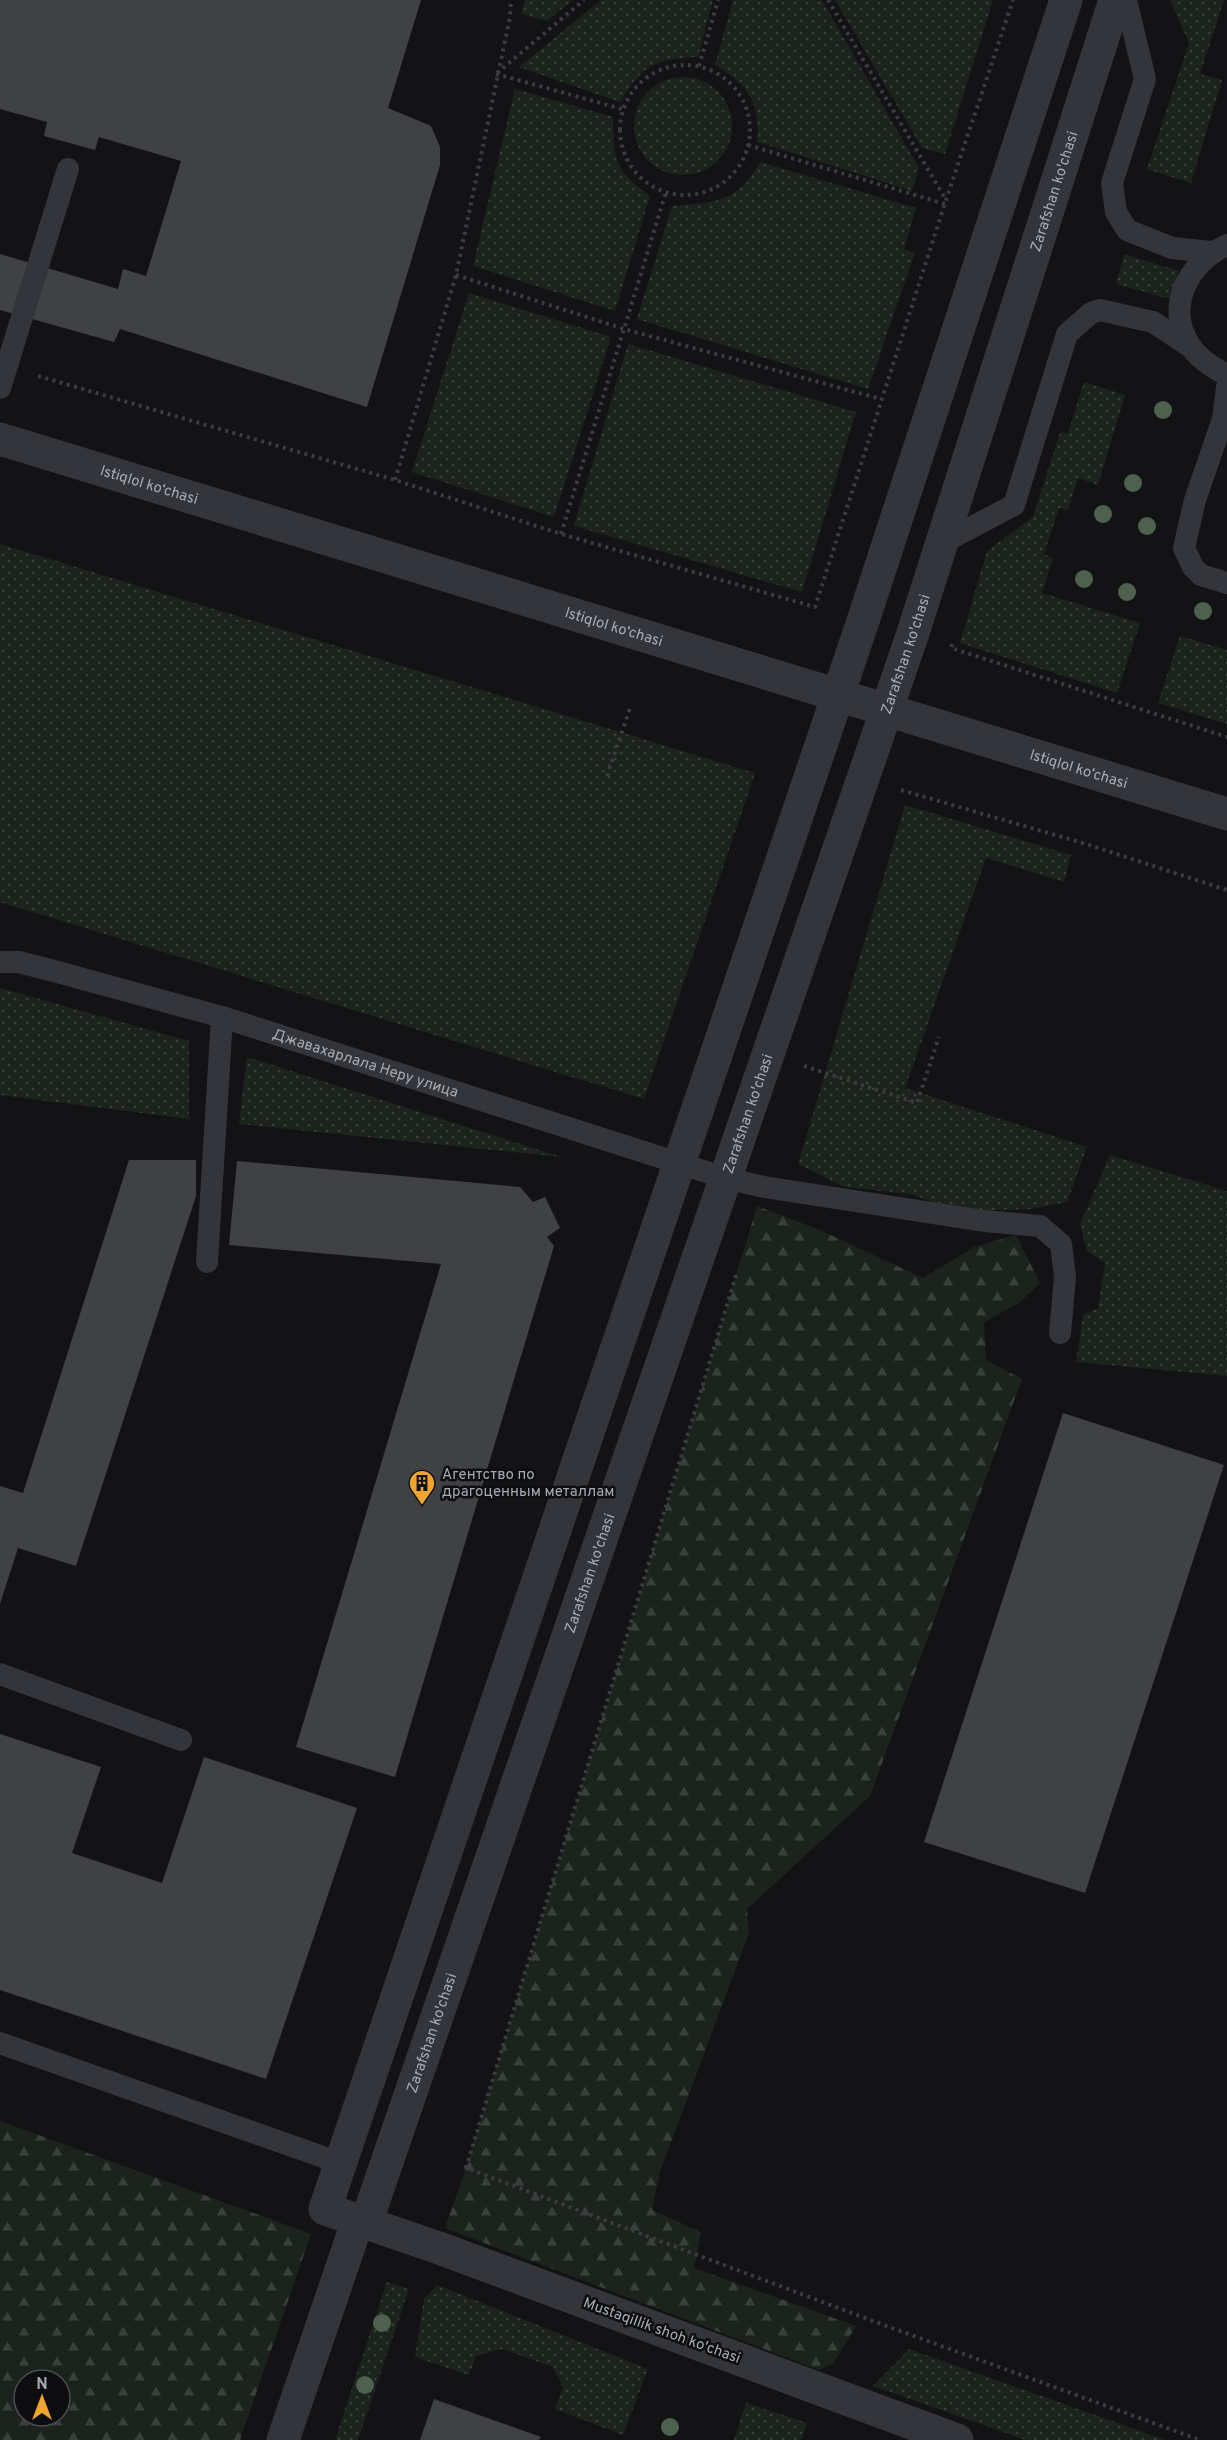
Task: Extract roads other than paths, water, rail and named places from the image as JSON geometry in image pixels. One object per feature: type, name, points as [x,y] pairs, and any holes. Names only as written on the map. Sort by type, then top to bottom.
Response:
[{"type":"street","points":[[340,2163],[838,696],[1066,0]]},
{"type":"street","name":"Zarafshan ko'chasi","points":[[283,2440],[362,2221],[886,711],[1115,0]]},
{"type":"street","name":"Istiqlol ko‘chasi","points":[[0,439],[1227,814]]},
{"type":"street","name":"Mustaqillik shoh ko'chasi","points":[[340,2163],[325,2209],[957,2440]]},
{"type":"lane","points":[[1126,0],[1145,79],[1112,183],[1116,212],[1127,230],[1172,248],[1219,248]]},
{"type":"lane","points":[[3,378],[68,170]]},
{"type":"lane","points":[[1191,346],[1181,325],[1180,303],[1185,284],[1196,266],[1219,248]]},
{"type":"lane","points":[[942,543],[1014,505],[1067,334],[1091,313],[1100,310],[1153,322],[1191,346],[1207,364],[1227,375]]},
{"type":"lane","points":[[1227,387],[1223,419],[1195,500],[1184,548],[1193,567],[1201,575],[1227,583]]},
{"type":"lane","name":"Джавахарлала Неру улица","points":[[0,962],[19,962],[54,970],[222,1017],[725,1178],[764,1187],[984,1221],[1040,1226],[1061,1244],[1065,1276],[1060,1333]]},
{"type":"lane","points":[[207,1262],[222,1017]]},
{"type":"lane","points":[[0,1674],[181,1740]]},
{"type":"lane","points":[[0,2043],[340,2163]]},
{"type":"place","name":"Агентство по драгоценным металлам","points":[[422,1506]]}]
